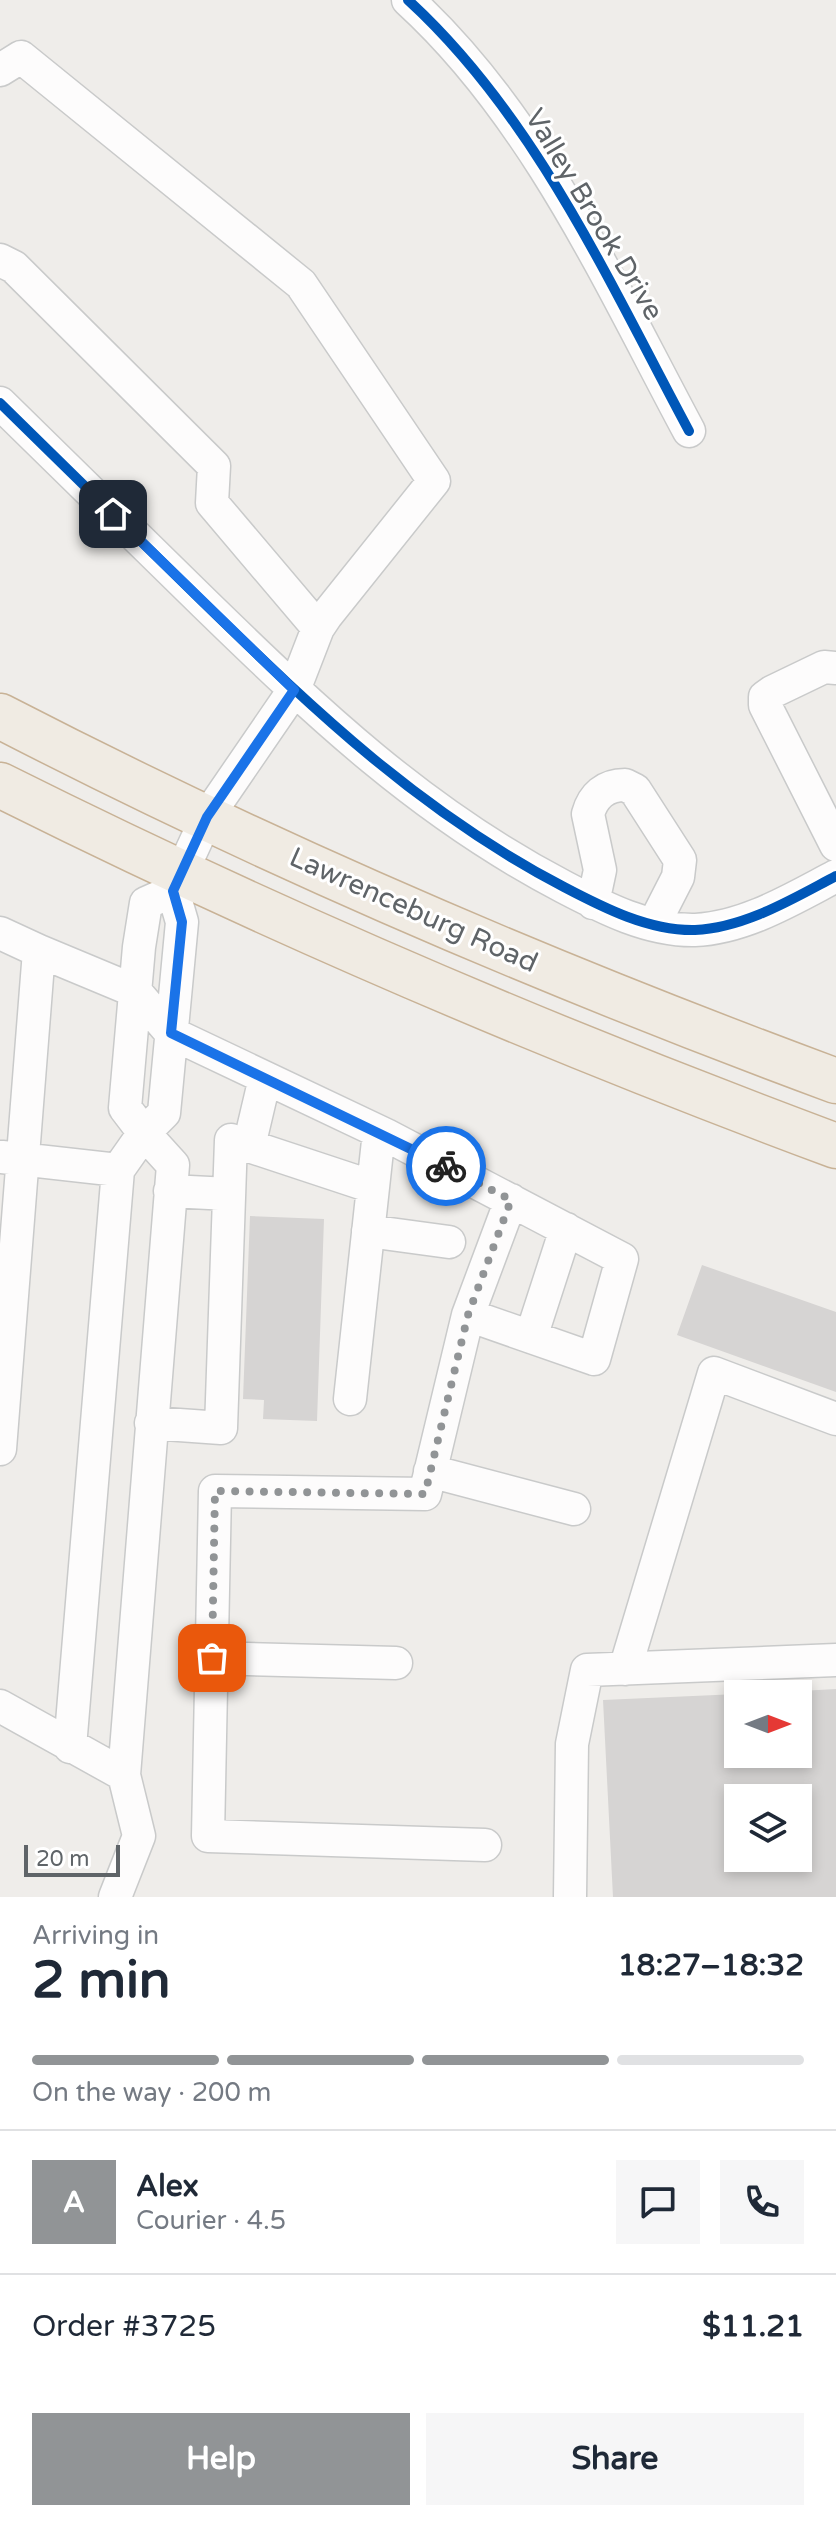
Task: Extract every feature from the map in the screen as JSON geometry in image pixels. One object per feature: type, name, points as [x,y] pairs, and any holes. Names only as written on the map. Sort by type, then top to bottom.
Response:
[{"type":"highway","name":"Lawrenceburg Road","points":[[0,716],[207,817],[570,978],[836,1081]]},
{"type":"highway","points":[[0,785],[177,881],[556,1038],[836,1146]]},
{"type":"street","name":"Valley Brook Drive","points":[[408,0],[454,45],[503,107],[620,298],[689,431]]},
{"type":"street","points":[[0,70],[21,57],[301,284],[434,481],[318,628],[294,690],[207,817],[177,881],[146,903],[125,1108],[173,1165],[124,1775],[139,1836],[115,1897]]},
{"type":"street","points":[[0,260],[14,267],[214,466],[212,503],[318,628]]},
{"type":"street","points":[[0,403],[294,690],[405,787],[511,859],[593,903],[654,924],[696,930],[757,915],[836,876]]},
{"type":"street","points":[[836,668],[824,667],[765,697],[765,705],[836,845]]},
{"type":"street","points":[[593,903],[600,870],[589,808],[602,790],[625,785],[635,790],[680,860],[678,877],[654,924]]},
{"type":"street","points":[[70,1747],[118,1170],[144,1133],[164,1113],[182,922],[177,881]]},
{"type":"street","points":[[0,933],[135,991],[171,1033],[379,1132],[622,1259],[594,1359],[468,1315]]},
{"type":"street","points":[[0,1449],[11,1158],[39,951]]},
{"type":"street","points":[[249,1146],[265,1078]]},
{"type":"street","points":[[350,1399],[379,1132]]},
{"type":"street","points":[[151,1423],[221,1428],[231,1140],[373,1187]]},
{"type":"street","points":[[11,1158],[118,1170]]},
{"type":"street","points":[[170,1191],[229,1194]]},
{"type":"street","points":[[485,1845],[208,1836],[215,1491],[425,1494],[468,1315],[511,1200]]},
{"type":"street","points":[[531,1337],[566,1229]]},
{"type":"street","points":[[368,1231],[449,1242]]},
{"type":"street","points":[[113,1245],[165,1247]]},
{"type":"street","points":[[625,1669],[714,1373],[836,1419]]},
{"type":"street","points":[[430,1471],[574,1509]]},
{"type":"street","points":[[212,1658],[396,1663]]},
{"type":"street","points":[[570,1897],[572,1744],[587,1670],[836,1660]]},
{"type":"street","points":[[0,1706],[124,1775]]},
{"type":"building","points":[[250,1216],[324,1219],[317,1421],[263,1419],[264,1400],[243,1399]]},
{"type":"building","points":[[702,1265],[836,1312],[836,1392],[677,1335]]},
{"type":"building","points":[[836,1689],[836,1897],[613,1897],[603,1700],[724,1695],[724,1768],[812,1768],[812,1690]]},
{"type":"cycle path","points":[[408,0],[453,46],[494,95],[532,148],[598,260],[689,431]]},
{"type":"cycle path","points":[[0,403],[330,722],[417,794],[512,858],[611,910],[661,927],[695,930],[751,918],[836,876]]},
{"type":"way so far","points":[[212,1658],[215,1491],[425,1494],[468,1315],[511,1200],[446,1166]]},
{"type":"route","points":[[113,514],[294,690],[207,817],[173,891],[182,922],[171,1033],[446,1166]]}]
